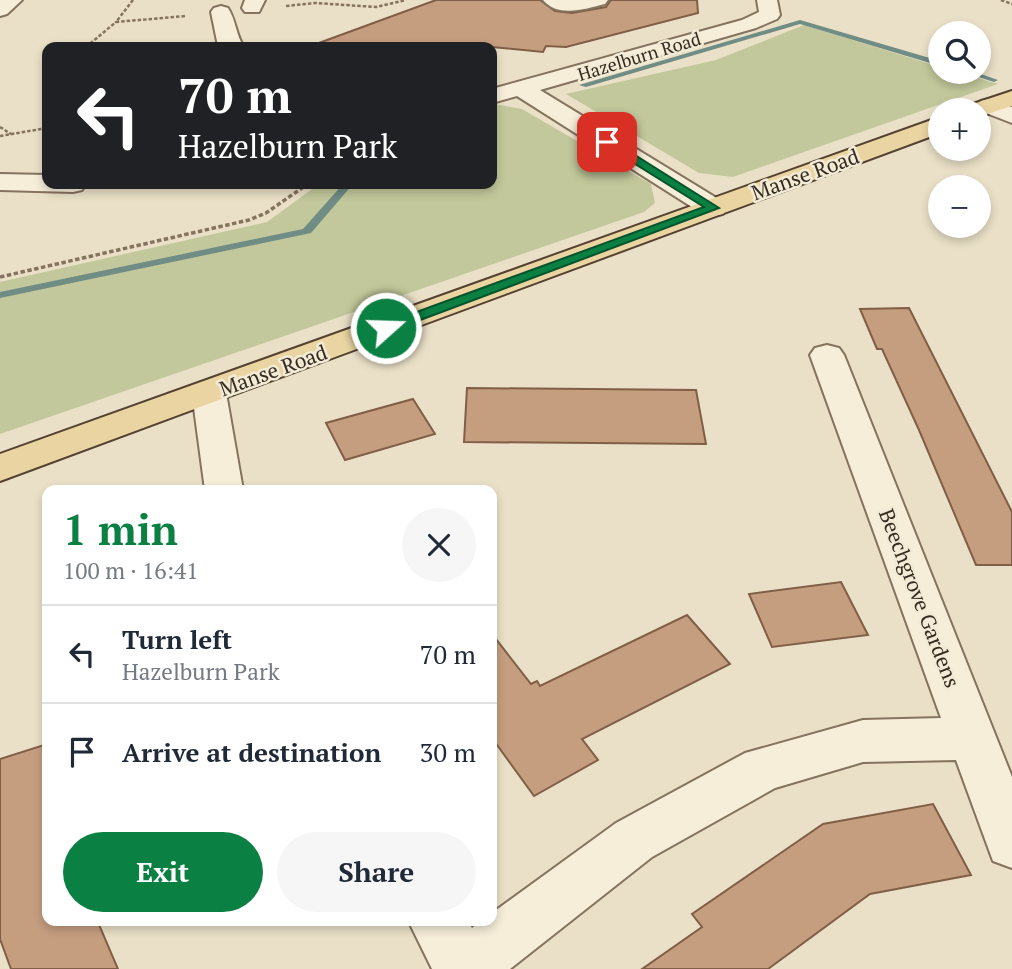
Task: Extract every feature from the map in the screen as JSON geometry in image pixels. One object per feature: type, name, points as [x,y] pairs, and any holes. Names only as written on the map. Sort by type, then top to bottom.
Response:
[{"type":"main road","points":[[991,106],[1012,98]]},
{"type":"main road","name":"Manse Road","points":[[0,468],[928,128]]},
{"type":"street","points":[[0,10],[12,0]]},
{"type":"street","points":[[553,0],[571,6],[598,0]]},
{"type":"street","name":"Hazelburn Road","points":[[497,95],[748,24],[769,16],[768,0]]},
{"type":"street","points":[[221,12],[228,42]]},
{"type":"street","points":[[522,89],[713,208]]},
{"type":"street","points":[[991,110],[1012,116]]},
{"type":"street","points":[[0,181],[42,183]]},
{"type":"street","name":"Beechgrove Gardens","points":[[827,355],[1012,843]]},
{"type":"street","points":[[209,393],[223,485]]},
{"type":"street","points":[[439,926],[464,969],[634,840],[763,769],[863,741],[974,739]]},
{"type":"path","points":[[376,7],[379,0]]},
{"type":"path","points":[[1001,0],[1012,4]]},
{"type":"path","points":[[92,42],[116,22]]},
{"type":"path","points":[[0,127],[11,134]]},
{"type":"path","points":[[0,136],[42,129]]},
{"type":"path","points":[[0,277],[249,220],[266,213],[296,189]]},
{"type":"green space","points":[[804,25],[928,63],[928,84],[998,84],[958,98],[928,98],[928,109],[733,177],[699,173],[566,94],[716,60]]},
{"type":"green space","points":[[497,105],[522,109],[651,184],[655,203],[644,212],[0,434],[0,282],[267,222],[312,189],[497,189]]},
{"type":"building","points":[[436,0],[540,0],[555,11],[572,13],[606,7],[611,0],[697,0],[698,13],[566,47],[546,46],[543,52],[497,47],[497,42],[322,42]]},
{"type":"building","points":[[909,308],[1012,512],[1012,565],[976,565],[919,430],[882,349],[877,349],[860,309]]},
{"type":"building","points":[[467,388],[696,390],[706,444],[464,442]]},
{"type":"building","points":[[413,399],[435,434],[345,460],[326,423]]},
{"type":"building","points":[[841,582],[868,635],[772,647],[749,594]]},
{"type":"building","points":[[687,615],[730,664],[582,739],[598,760],[534,796],[497,745],[497,640],[531,684],[537,681],[540,686]]},
{"type":"building","points":[[42,746],[42,926],[100,926],[118,969],[11,969],[0,939],[0,759]]},
{"type":"building","points":[[933,804],[971,875],[870,894],[768,969],[642,969],[702,927],[692,914],[823,824]]},
{"type":"waterway","points":[[583,85],[800,22],[928,60]]},
{"type":"waterway","points":[[0,295],[307,231],[344,189]]},
{"type":"route","points":[[386,328],[713,208],[607,142]]}]
